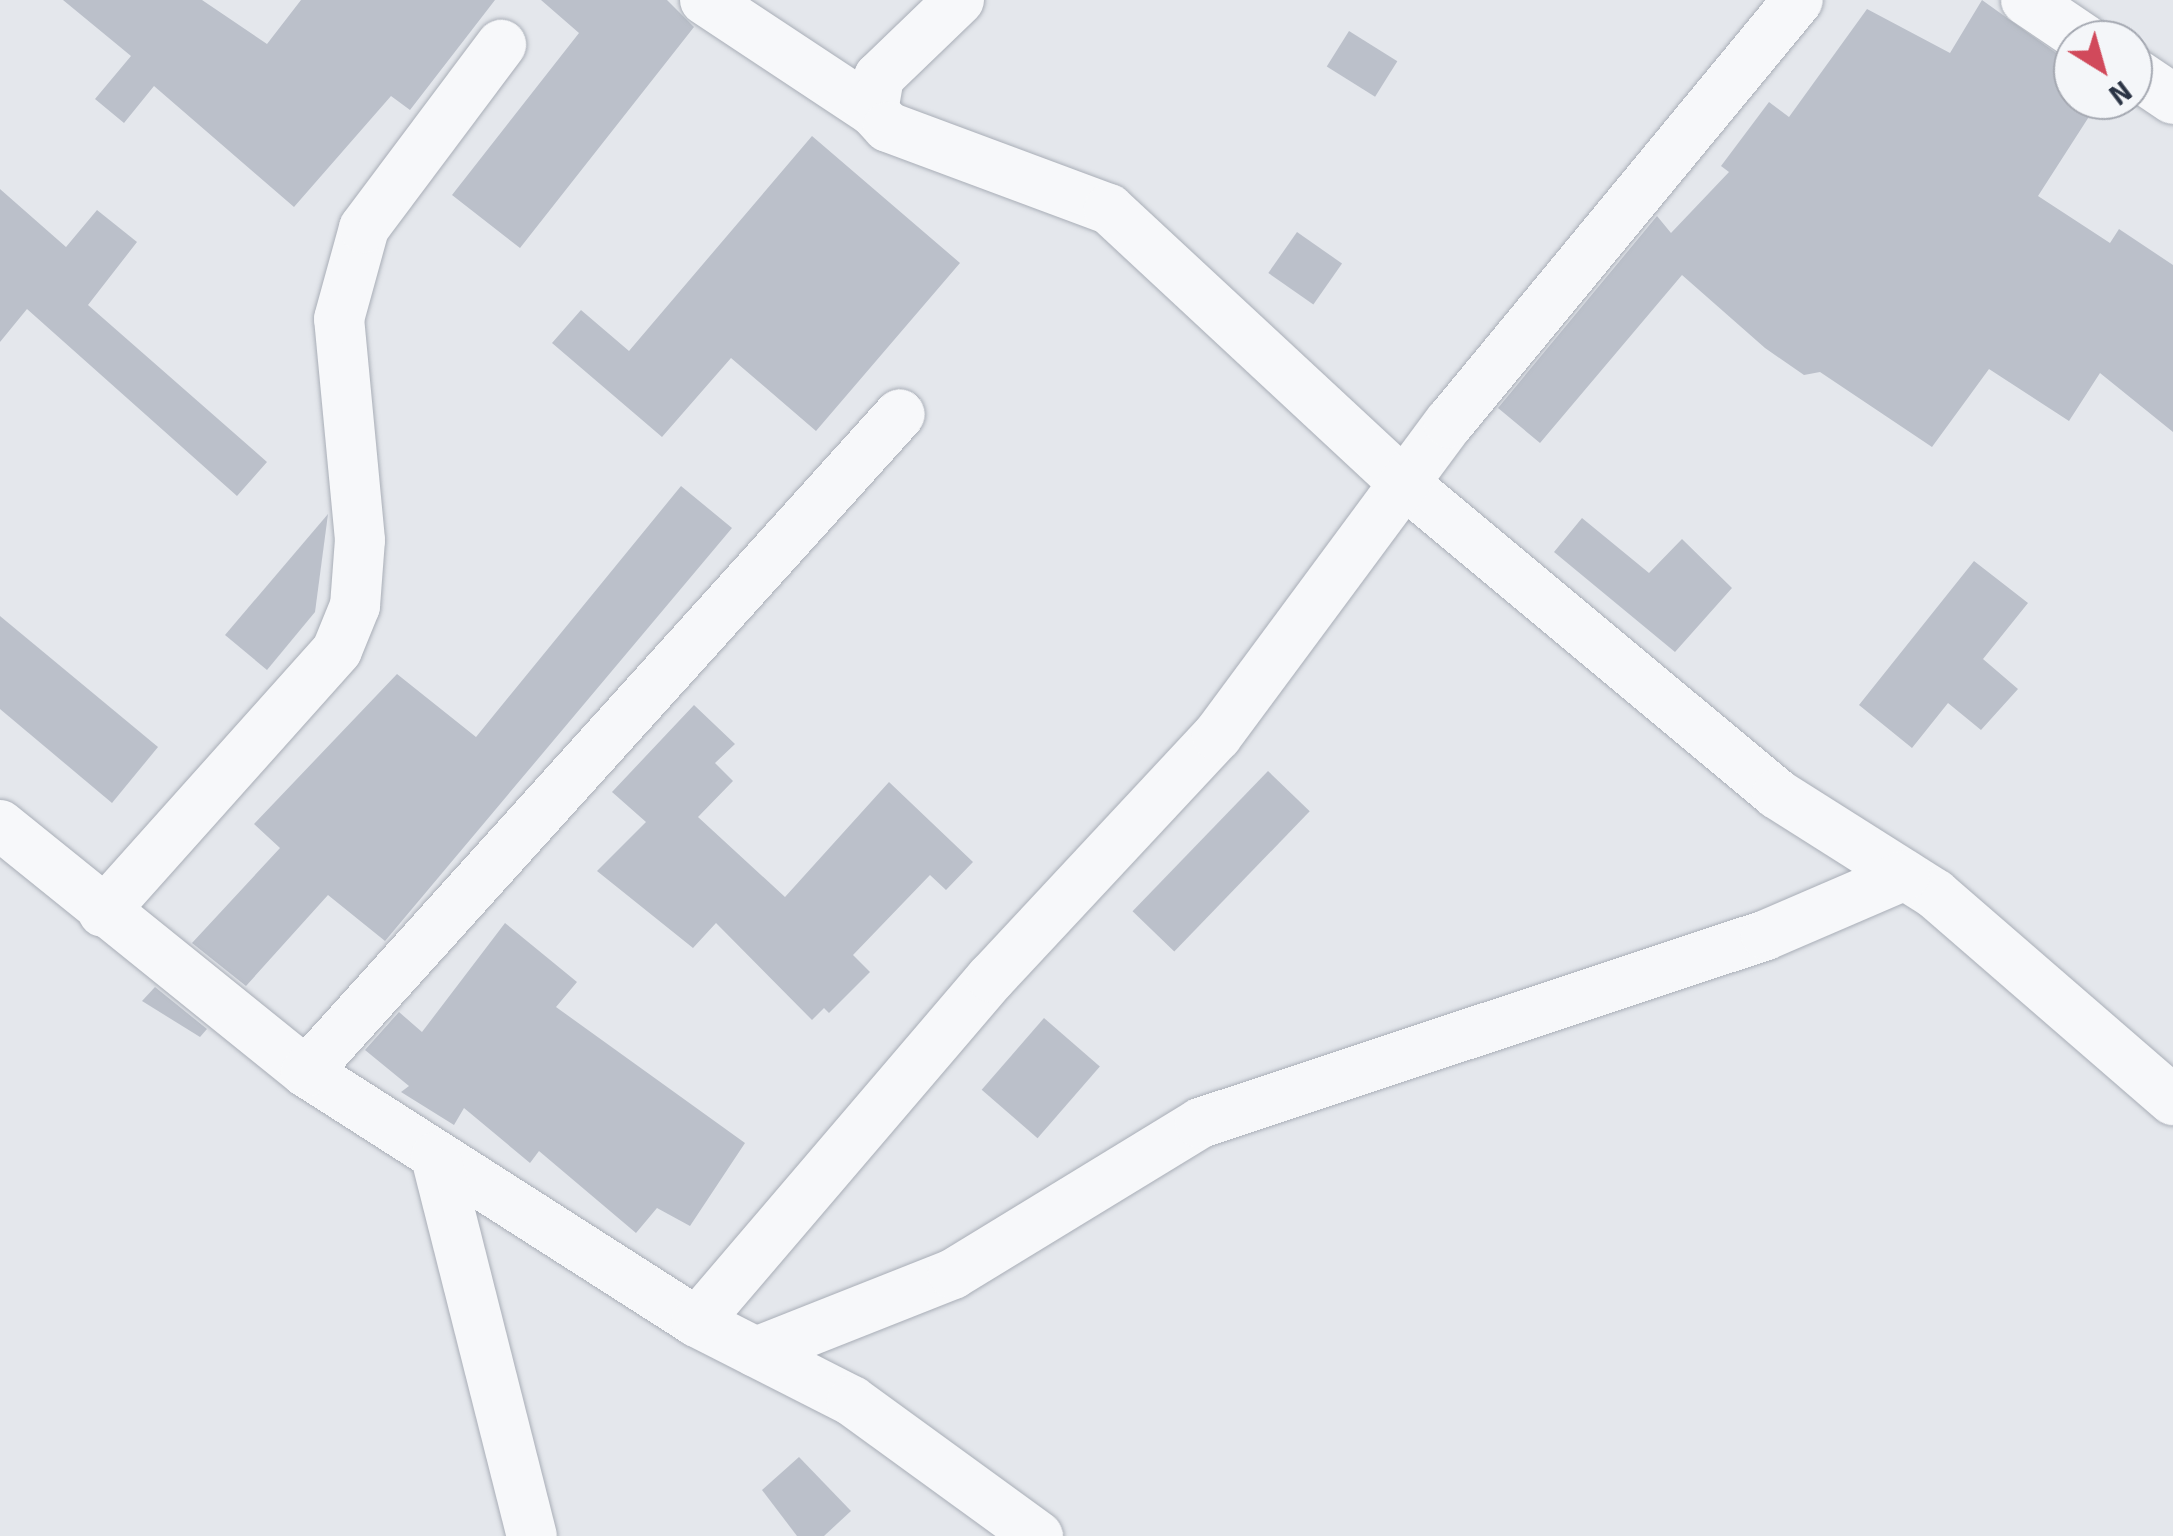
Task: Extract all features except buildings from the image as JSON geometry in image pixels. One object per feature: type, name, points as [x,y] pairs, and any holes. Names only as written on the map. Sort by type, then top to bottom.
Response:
[{"type":"street","points":[[705,0],[873,112],[888,127],[1109,210],[1404,483],[1777,794],[1905,874],[2173,1100]]},
{"type":"street","points":[[873,112],[879,77],[959,0]]},
{"type":"street","points":[[697,1322],[992,977],[1216,736],[1404,483],[1798,0]]},
{"type":"street","points":[[2026,0],[2056,20]]},
{"type":"street","points":[[102,912],[337,650],[355,606],[360,540],[339,319],[364,228],[502,45]]},
{"type":"street","points":[[306,1072],[900,414]]},
{"type":"street","points":[[0,825],[102,912],[306,1072],[697,1322],[852,1401],[1038,1536]]},
{"type":"street","points":[[756,1352],[953,1274],[1200,1123],[1766,935],[1905,874]]},
{"type":"street","points":[[436,1157],[532,1536]]}]
